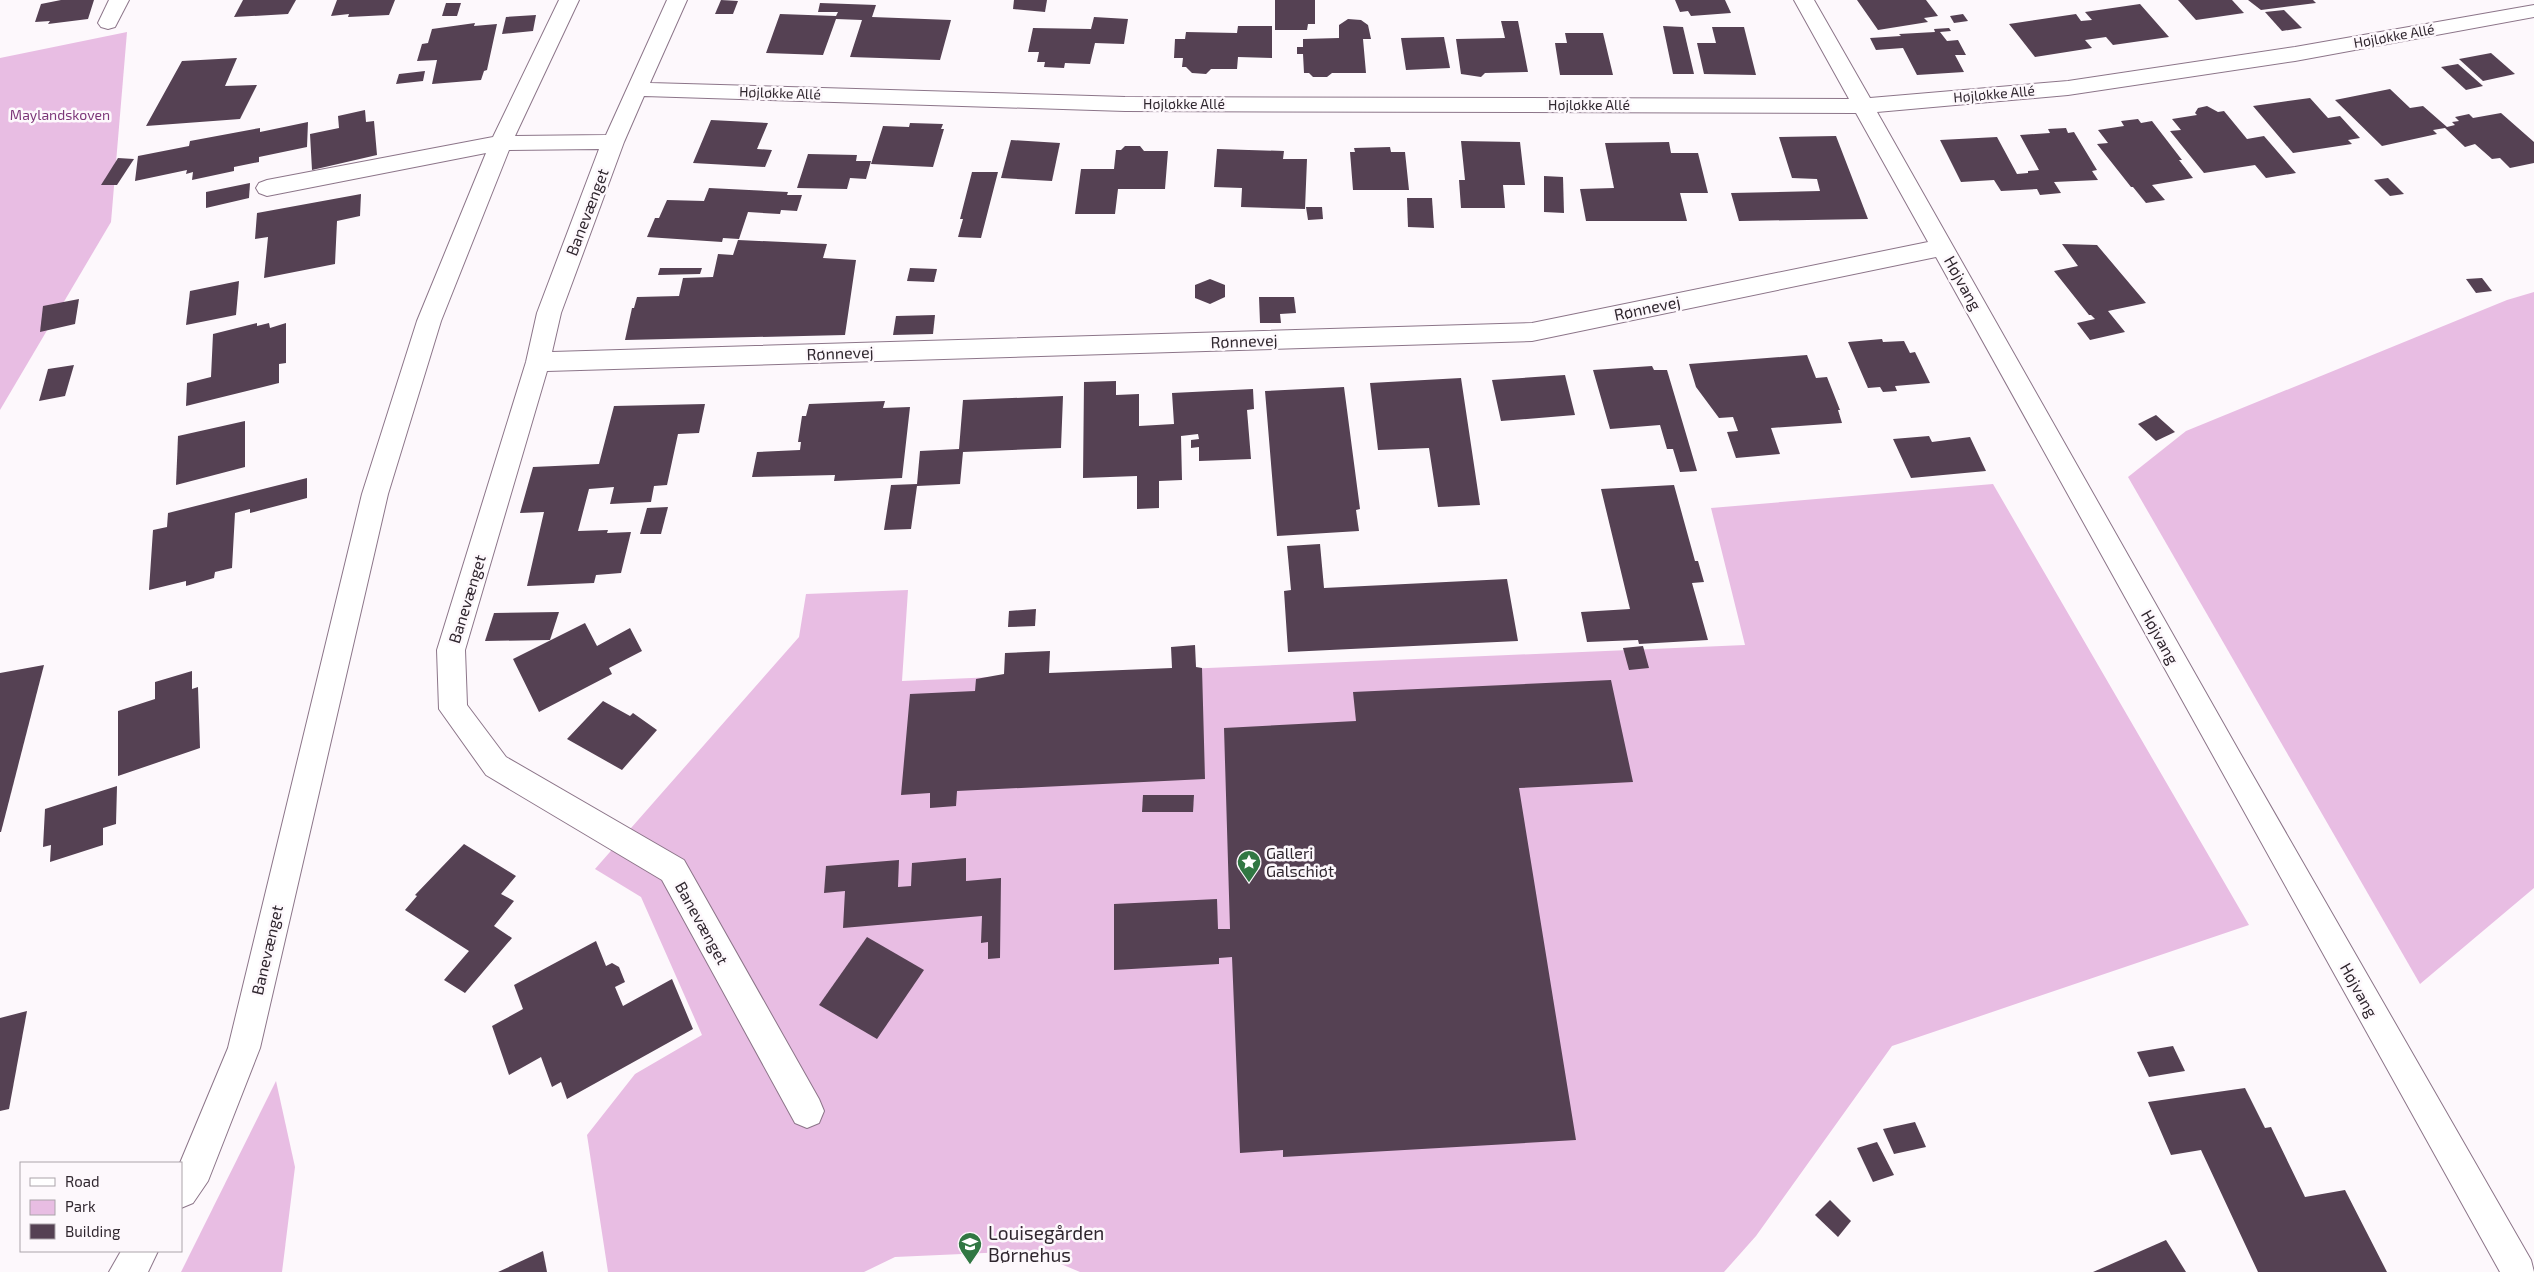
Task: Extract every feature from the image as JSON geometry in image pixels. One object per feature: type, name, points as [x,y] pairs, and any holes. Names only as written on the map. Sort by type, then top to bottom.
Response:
[{"type":"street","points":[[108,23],[119,0]]},
{"type":"street","name":"Banevænget","points":[[182,1189],[196,1169],[244,1048],[375,494],[429,321],[501,143],[569,0]]},
{"type":"street","name":"Banevænget","points":[[677,0],[613,142],[549,313],[538,362],[451,650],[453,709],[496,766],[673,870],[807,1111]]},
{"type":"street","name":"Højvang","points":[[1804,0],[2519,1272]]},
{"type":"street","name":"Højløkke Allé","points":[[638,89],[1125,104],[1863,106],[2068,88],[2295,54],[2534,10]]},
{"type":"street","points":[[266,188],[501,143],[613,142]]},
{"type":"street","name":"Rønnevej","points":[[538,362],[1532,332],[1943,247]]},
{"type":"street","points":[[128,1272],[141,1252]]},
{"type":"green space","name":"Maylandskoven","points":[[127,32],[111,222],[0,410],[0,58]]},
{"type":"green space","points":[[2534,292],[2534,888],[2420,984],[2128,477],[2186,431],[2507,300]]},
{"type":"green space","name":"Galleri Galschiøt","points":[[1993,484],[2249,925],[1892,1046],[1756,1236],[1724,1272],[1080,1272],[1030,1251],[895,1257],[864,1272],[608,1272],[587,1135],[635,1074],[702,1035],[641,897],[595,869],[799,637],[806,594],[908,590],[902,681],[1745,645],[1711,508]]},
{"type":"green space","points":[[276,1081],[295,1167],[282,1272],[181,1272]]},
{"type":"building","points":[[61,0],[94,0],[88,19],[48,24],[50,21],[35,22],[41,4]]},
{"type":"building","points":[[243,0],[296,0],[288,14],[234,17]]},
{"type":"building","points":[[337,0],[395,0],[389,15],[348,17],[349,14],[331,16]]},
{"type":"building","points":[[721,0],[738,1],[733,14],[715,14]]},
{"type":"building","points":[[1014,0],[1047,0],[1045,12],[1013,9]]},
{"type":"building","points":[[1275,0],[1315,0],[1315,24],[1308,24],[1307,30],[1275,30]]},
{"type":"building","points":[[1675,0],[1725,0],[1731,13],[1691,16],[1688,11],[1680,12]]},
{"type":"building","points":[[1857,0],[1926,0],[1938,16],[1924,18],[1928,22],[1878,30]]},
{"type":"building","points":[[2178,0],[2232,0],[2244,13],[2196,20]]},
{"type":"building","points":[[2248,0],[2313,0],[2316,3],[2261,10]]},
{"type":"building","points":[[446,3],[461,3],[457,16],[442,16]]},
{"type":"building","points":[[820,3],[876,5],[872,17],[951,20],[940,60],[850,57],[862,20],[836,19],[823,55],[766,53],[780,14],[836,16],[838,12],[818,12]]},
{"type":"building","points":[[2140,4],[2169,37],[2113,45],[2106,37],[2085,40],[2092,48],[2035,57],[2009,24],[2076,14],[2081,21],[2092,20],[2085,12]]},
{"type":"building","points":[[2284,10],[2302,28],[2282,31],[2265,12]]},
{"type":"building","points":[[1963,14],[1968,21],[1954,23],[1950,16]]},
{"type":"building","points":[[536,15],[533,31],[502,34],[506,17]]},
{"type":"building","points":[[1094,17],[1128,19],[1124,44],[1095,43],[1090,64],[1065,63],[1064,68],[1044,67],[1045,62],[1037,62],[1039,52],[1028,52],[1033,28],[1091,29]]},
{"type":"building","points":[[1348,19],[1361,20],[1368,25],[1371,39],[1363,39],[1366,73],[1332,73],[1327,77],[1313,77],[1309,73],[1304,73],[1303,54],[1297,54],[1297,47],[1303,47],[1303,39],[1339,38],[1339,25]]},
{"type":"building","points":[[1501,21],[1518,21],[1528,72],[1485,73],[1481,77],[1461,74],[1456,39],[1505,38]]},
{"type":"building","points":[[475,23],[474,26],[497,24],[487,70],[484,71],[481,80],[432,84],[437,60],[417,61],[422,44],[428,43],[432,29]]},
{"type":"building","points":[[1238,26],[1272,26],[1272,58],[1238,57],[1237,69],[1211,69],[1206,74],[1192,73],[1186,67],[1182,67],[1183,58],[1174,58],[1175,39],[1185,39],[1186,32],[1237,33]]},
{"type":"building","points":[[1663,26],[1683,27],[1694,74],[1673,74]]},
{"type":"building","points":[[1712,27],[1744,27],[1756,75],[1704,74],[1697,43],[1716,43]]},
{"type":"building","points":[[1949,28],[1951,31],[1940,32],[1947,41],[1958,40],[1966,55],[1955,55],[1964,72],[1917,75],[1903,48],[1876,50],[1870,38],[1935,32],[1934,29]]},
{"type":"building","points":[[1565,33],[1603,33],[1613,75],[1560,75],[1555,43],[1567,43]]},
{"type":"building","points":[[1444,37],[1450,68],[1406,70],[1401,38]]},
{"type":"building","points":[[2491,53],[2515,74],[2483,81],[2459,59]]},
{"type":"building","points":[[237,58],[225,86],[257,85],[240,119],[146,126],[182,61]]},
{"type":"building","points":[[2458,64],[2483,86],[2466,90],[2441,67]]},
{"type":"building","points":[[425,71],[423,81],[396,84],[399,74]]},
{"type":"building","points":[[2390,89],[2410,108],[2423,106],[2447,127],[2455,125],[2452,122],[2459,121],[2455,117],[2469,114],[2473,118],[2501,113],[2534,142],[2534,163],[2510,168],[2500,158],[2492,159],[2475,144],[2465,147],[2445,128],[2433,130],[2437,134],[2382,146],[2335,100]]},
{"type":"building","points":[[2310,98],[2328,118],[2340,116],[2360,138],[2348,140],[2352,144],[2293,153],[2253,106]]},
{"type":"building","points":[[2207,106],[2218,112],[2224,111],[2247,139],[2264,136],[2296,173],[2266,178],[2255,165],[2204,173],[2170,131],[2181,130],[2172,119],[2197,115],[2195,113],[2198,108]]},
{"type":"building","points":[[365,110],[366,122],[374,121],[377,155],[312,170],[310,134],[339,128],[338,116]]},
{"type":"building","points":[[2138,119],[2141,123],[2152,121],[2182,160],[2179,160],[2193,178],[2152,185],[2165,200],[2146,203],[2097,144],[2108,143],[2098,130],[2124,126],[2121,121]]},
{"type":"building","points":[[711,120],[768,123],[757,149],[772,150],[765,167],[693,163]]},
{"type":"building","points":[[308,122],[307,147],[259,157],[259,162],[234,167],[234,171],[192,180],[193,172],[186,174],[187,170],[135,181],[138,156],[189,146],[190,141],[260,128],[260,132]]},
{"type":"building","points":[[910,123],[943,124],[941,129],[944,129],[933,167],[871,164],[883,126],[909,127]]},
{"type":"building","points":[[2066,128],[2068,133],[2074,132],[2097,170],[2092,171],[2098,180],[2054,182],[2061,193],[2040,195],[2037,189],[2001,191],[1994,180],[1961,182],[1940,140],[1997,137],[2017,174],[2028,173],[2028,171],[2039,170],[2020,135],[2050,133],[2048,129]]},
{"type":"building","points":[[1836,136],[1868,219],[1739,221],[1731,193],[1820,191],[1817,179],[1792,178],[1779,137]]},
{"type":"building","points":[[1011,140],[1060,143],[1052,181],[1001,178]]},
{"type":"building","points":[[1461,141],[1520,142],[1525,185],[1503,185],[1505,208],[1461,208],[1459,180],[1465,180]]},
{"type":"building","points":[[1669,142],[1671,153],[1698,153],[1708,193],[1680,193],[1687,221],[1586,221],[1580,189],[1614,188],[1605,143]]},
{"type":"building","points":[[1125,146],[1140,146],[1144,151],[1168,151],[1165,189],[1118,189],[1115,214],[1075,214],[1081,169],[1114,169],[1116,150],[1121,150]]},
{"type":"building","points":[[1390,147],[1391,152],[1405,152],[1409,190],[1353,190],[1350,152],[1355,152],[1354,148]]},
{"type":"building","points":[[1217,149],[1284,151],[1283,159],[1307,159],[1305,209],[1241,207],[1242,188],[1214,187]]},
{"type":"building","points":[[808,154],[857,155],[856,161],[871,161],[866,179],[850,178],[847,189],[797,188]]},
{"type":"building","points":[[118,158],[134,159],[117,185],[101,185]]},
{"type":"building","points":[[972,172],[998,172],[981,238],[958,237],[963,219],[960,219]]},
{"type":"building","points":[[1544,176],[1563,177],[1564,213],[1544,212]]},
{"type":"building","points":[[2388,178],[2404,194],[2390,196],[2374,180]]},
{"type":"building","points":[[250,183],[249,198],[206,208],[206,192]]},
{"type":"building","points":[[709,188],[788,192],[787,195],[802,195],[797,211],[781,210],[780,214],[748,212],[739,239],[723,238],[722,242],[647,237],[655,218],[659,218],[667,200],[704,201]]},
{"type":"building","points":[[361,194],[360,216],[337,221],[335,264],[264,278],[268,237],[255,239],[257,213]]},
{"type":"building","points":[[1407,198],[1432,198],[1434,228],[1408,227]]},
{"type":"building","points":[[1306,207],[1322,207],[1323,219],[1308,220]]},
{"type":"building","points":[[738,240],[827,244],[823,258],[856,260],[845,335],[625,340],[632,308],[634,308],[637,297],[679,296],[683,278],[713,277],[718,254],[733,255]]},
{"type":"building","points":[[2062,244],[2097,245],[2146,303],[2108,311],[2125,332],[2090,340],[2077,323],[2095,319],[2089,315],[2054,271],[2078,266]]},
{"type":"building","points":[[660,268],[702,268],[700,274],[658,275]]},
{"type":"building","points":[[910,268],[937,269],[934,282],[907,281]]},
{"type":"building","points":[[2482,278],[2492,291],[2476,293],[2466,279]]},
{"type":"building","points":[[1210,279],[1225,285],[1225,297],[1210,304],[1195,298],[1195,285]]},
{"type":"building","points":[[239,281],[236,315],[186,325],[190,291]]},
{"type":"building","points":[[1259,297],[1294,297],[1296,313],[1280,314],[1281,323],[1260,323]]},
{"type":"building","points":[[79,299],[75,324],[40,332],[43,306]]},
{"type":"building","points":[[935,315],[933,334],[893,335],[896,316]]},
{"type":"building","points":[[257,323],[257,326],[269,323],[270,328],[286,323],[286,363],[279,364],[279,383],[186,406],[187,383],[211,377],[213,334]]},
{"type":"building","points":[[1882,339],[1883,342],[1904,341],[1910,353],[1915,352],[1930,383],[1895,386],[1897,391],[1883,392],[1880,387],[1868,388],[1848,342]]},
{"type":"building","points":[[1807,355],[1816,378],[1827,377],[1840,410],[1838,410],[1842,423],[1771,428],[1780,454],[1736,458],[1727,432],[1738,431],[1733,417],[1719,418],[1696,387],[1689,364]]},
{"type":"building","points":[[74,365],[65,396],[39,401],[48,369]]},
{"type":"building","points":[[1652,366],[1654,370],[1667,370],[1697,471],[1680,472],[1673,449],[1667,449],[1660,425],[1610,429],[1593,370]]},
{"type":"building","points":[[1565,375],[1575,415],[1501,421],[1492,380]]},
{"type":"building","points":[[1461,378],[1480,505],[1438,507],[1429,448],[1378,450],[1370,383]]},
{"type":"building","points":[[1116,381],[1116,395],[1139,394],[1139,426],[1174,424],[1172,393],[1253,389],[1254,409],[1247,410],[1251,459],[1199,461],[1199,447],[1191,448],[1191,440],[1199,439],[1198,434],[1181,436],[1182,480],[1159,481],[1159,508],[1137,509],[1137,476],[1083,478],[1084,382]]},
{"type":"building","points":[[1344,387],[1360,509],[1356,510],[1359,531],[1277,536],[1265,391]]},
{"type":"building","points":[[1063,396],[1061,448],[963,452],[960,484],[917,486],[911,529],[884,530],[891,485],[917,484],[920,451],[959,449],[963,400]]},
{"type":"building","points":[[885,401],[883,408],[910,407],[902,478],[834,481],[835,475],[752,477],[757,452],[800,450],[801,442],[798,442],[802,416],[806,416],[809,404]]},
{"type":"building","points":[[705,404],[699,433],[678,434],[667,485],[654,486],[651,502],[610,504],[614,487],[589,489],[578,531],[608,530],[607,533],[631,532],[621,573],[596,575],[594,583],[527,586],[544,512],[520,513],[533,467],[599,464],[614,406]]},
{"type":"building","points":[[2156,415],[2175,432],[2156,441],[2138,424]]},
{"type":"building","points":[[245,421],[245,467],[176,485],[178,436]]},
{"type":"building","points":[[1929,436],[1932,442],[1970,437],[1986,471],[1911,478],[1893,439]]},
{"type":"building","points":[[307,478],[307,498],[250,513],[250,509],[235,513],[232,568],[215,572],[214,578],[186,586],[186,581],[149,590],[153,530],[167,527],[168,513]]},
{"type":"building","points":[[1674,485],[1695,561],[1698,561],[1704,582],[1692,583],[1708,640],[1639,644],[1638,640],[1587,642],[1581,612],[1630,609],[1601,489]]},
{"type":"building","points":[[668,507],[661,534],[640,534],[647,508]]},
{"type":"building","points":[[1320,544],[1324,588],[1507,579],[1518,641],[1288,652],[1284,591],[1291,590],[1287,546]]},
{"type":"building","points":[[1036,609],[1035,626],[1008,627],[1009,611]]},
{"type":"building","points":[[559,612],[550,640],[485,641],[494,613]]},
{"type":"building","points":[[585,623],[597,646],[630,628],[642,651],[609,668],[612,674],[539,712],[513,659]]},
{"type":"building","points":[[1195,645],[1196,667],[1202,668],[1205,779],[957,791],[956,806],[930,808],[930,793],[901,795],[910,694],[975,691],[976,679],[1004,674],[1005,653],[1050,651],[1049,673],[1172,668],[1171,647]]},
{"type":"building","points":[[1643,646],[1649,668],[1629,670],[1623,648]]},
{"type":"building","points":[[44,665],[1,832],[0,832],[0,673]]},
{"type":"building","points":[[192,671],[192,689],[198,687],[200,748],[118,776],[118,711],[155,699],[155,682]]},
{"type":"building","points":[[1611,680],[1633,782],[1519,788],[1576,1140],[1283,1157],[1283,1150],[1240,1153],[1232,957],[1219,958],[1219,964],[1114,970],[1114,904],[1217,899],[1218,929],[1230,929],[1224,728],[1356,721],[1353,692]]},
{"type":"building","points":[[603,701],[630,716],[633,713],[657,730],[622,770],[567,739]]},
{"type":"building","points":[[117,786],[116,824],[103,828],[103,845],[50,862],[51,845],[43,847],[45,809]]},
{"type":"building","points":[[1143,795],[1194,795],[1193,812],[1142,812]]},
{"type":"building","points":[[464,844],[516,876],[501,894],[514,901],[494,926],[512,938],[465,993],[444,980],[469,951],[405,910],[417,896],[415,895]]},
{"type":"building","points":[[966,858],[966,881],[1001,878],[1000,958],[988,959],[988,942],[981,943],[982,916],[843,928],[845,891],[824,893],[826,866],[899,860],[898,887],[911,886],[912,863]]},
{"type":"building","points":[[867,937],[924,970],[877,1039],[819,1005]]},
{"type":"building","points":[[596,941],[606,966],[612,963],[619,967],[625,982],[615,987],[623,1006],[672,979],[693,1029],[567,1099],[561,1082],[552,1087],[541,1057],[509,1075],[492,1026],[523,1009],[514,985]]},
{"type":"building","points":[[27,1011],[9,1109],[0,1111],[0,1018]]},
{"type":"building","points":[[2173,1046],[2185,1071],[2149,1077],[2137,1052]]},
{"type":"building","points":[[2245,1088],[2265,1128],[2271,1127],[2305,1197],[2345,1190],[2387,1272],[2258,1272],[2201,1150],[2171,1155],[2148,1102]]},
{"type":"building","points":[[1915,1122],[1926,1147],[1894,1154],[1883,1129]]},
{"type":"building","points":[[1877,1142],[1894,1175],[1873,1182],[1857,1148]]},
{"type":"building","points":[[1830,1200],[1851,1221],[1838,1237],[1815,1215]]},
{"type":"building","points":[[2166,1240],[2186,1272],[2093,1272]]},
{"type":"building","points":[[543,1251],[547,1272],[498,1272]]},
{"type":"place","name":"Galleri Galschiøt","points":[[1249,883]]},
{"type":"place","name":"Louisegården Børnehus","points":[[970,1265]]}]
